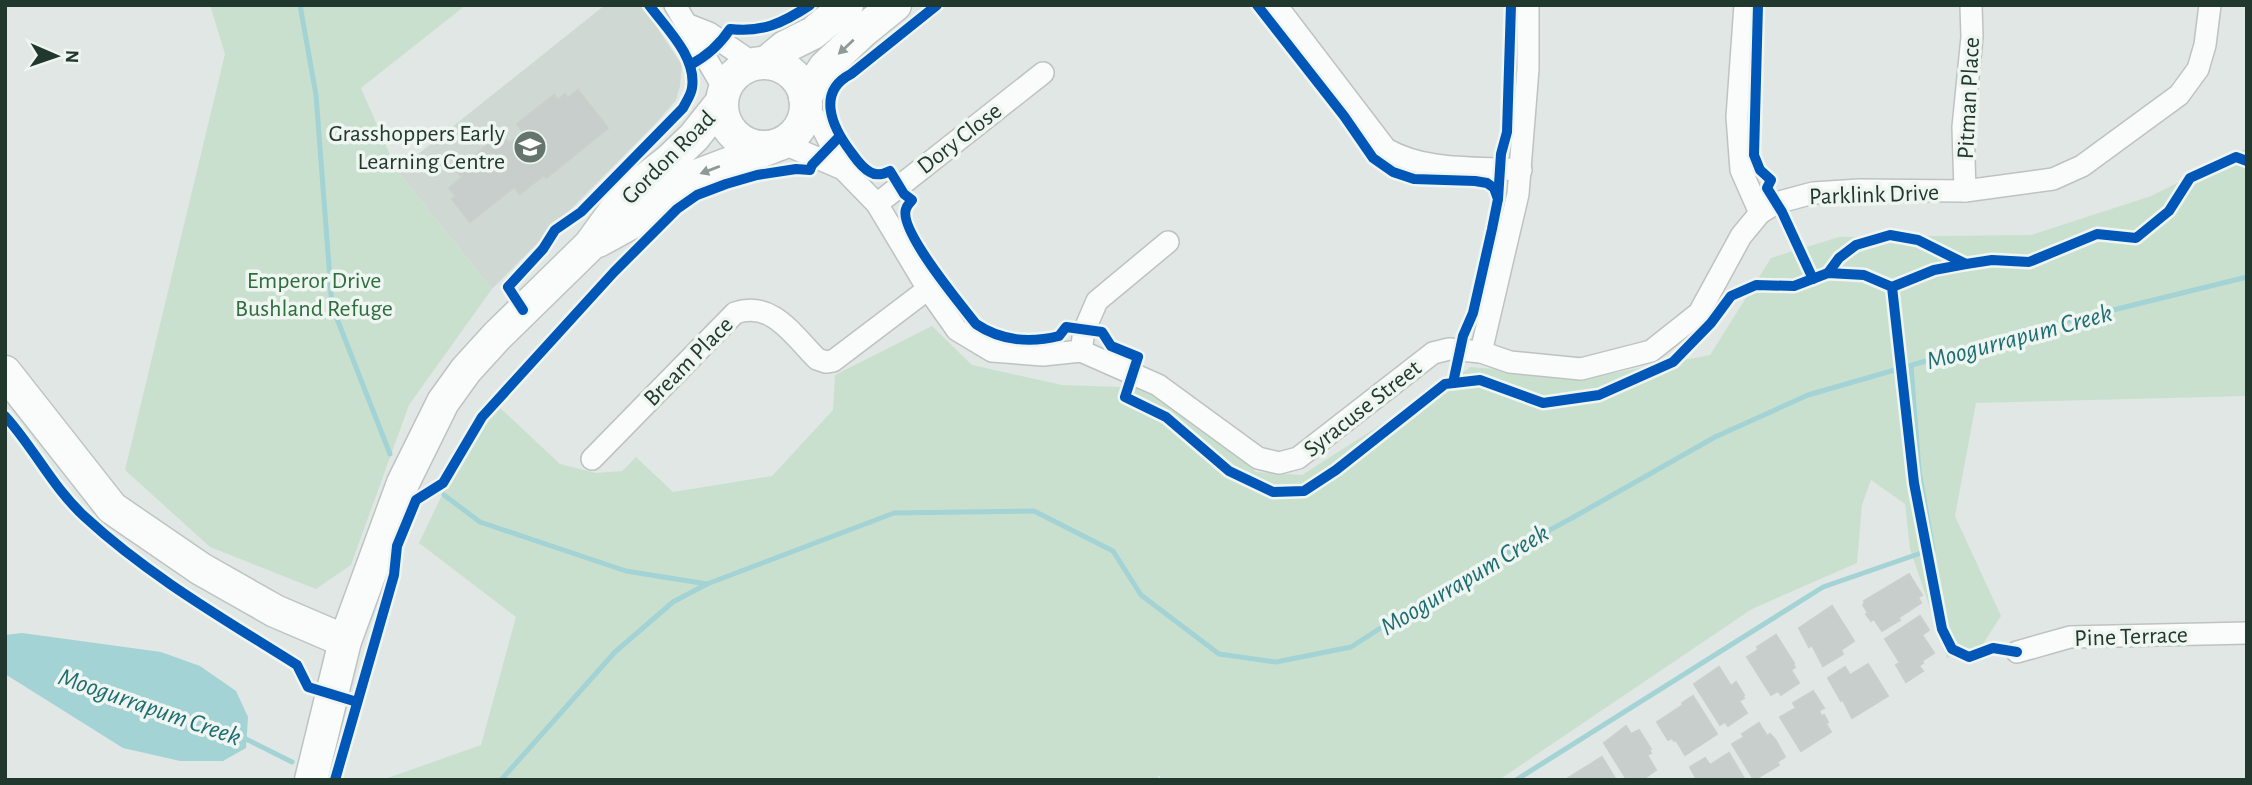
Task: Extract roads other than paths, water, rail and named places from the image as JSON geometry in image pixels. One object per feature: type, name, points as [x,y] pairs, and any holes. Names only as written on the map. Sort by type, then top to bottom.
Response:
[{"type":"street","points":[[722,96],[731,78],[741,68],[760,63],[813,33],[847,5]]},
{"type":"street","points":[[681,14],[722,96],[723,116],[728,128],[737,138],[761,147],[778,144],[799,128],[806,102],[825,67],[895,5]]},
{"type":"street","points":[[1276,5],[1386,149],[1424,165],[1521,170]]},
{"type":"street","points":[[1481,352],[1518,194],[1528,69],[1528,5]]},
{"type":"street","points":[[1745,5],[1737,117],[1741,170],[1760,213]]},
{"type":"street","name":"Pitman Place","points":[[1965,191],[1963,127],[1972,37],[1971,5]]},
{"type":"street","name":"Parklink Drive","points":[[1481,352],[1510,362],[1581,369],[1651,351],[1699,313],[1741,236],[1760,213],[1776,203],[1813,193],[1859,190],[1965,191],[2053,179],[2081,166],[2179,95],[2198,69],[2206,45],[2210,5]]},
{"type":"street","points":[[681,14],[760,63],[780,65],[792,73],[801,84],[806,102],[843,169]]},
{"type":"street","name":"Dory Close","points":[[877,204],[1043,73]]},
{"type":"street","name":"Gordon Road","points":[[311,780],[345,641],[403,484],[443,402],[466,370],[497,336],[590,245],[627,194],[686,144],[722,96]]},
{"type":"street","points":[[778,144],[843,169]]},
{"type":"street","name":"Gordon Road","points":[[590,245],[640,218],[691,178],[778,144]]},
{"type":"street","name":"Syracuse Street","points":[[843,169],[877,204],[957,330],[992,351],[1043,355],[1081,351],[1158,385],[1258,458],[1279,463],[1298,458],[1433,353],[1449,349],[1481,352]]},
{"type":"street","points":[[1081,351],[1084,331],[1097,301],[1168,242]]},
{"type":"street","name":"Bream Place","points":[[593,459],[735,313],[752,309],[771,314],[817,359],[826,362],[832,361],[929,289]]},
{"type":"street","points":[[5,372],[112,508],[201,569],[275,611],[345,641]]},
{"type":"street","name":"Pine Terrace","points":[[2017,652],[2070,637],[2247,633]]},
{"type":"water","points":[[22,633],[161,652],[200,666],[236,691],[248,717],[246,748],[223,761],[180,761],[123,748],[5,674],[5,635]]},
{"type":"waterway","points":[[300,5],[316,95],[332,306],[390,454]]},
{"type":"waterway","name":"Moogurrapum Creek","points":[[501,780],[615,652],[673,602],[707,584],[894,513],[1034,511],[1113,551],[1141,595],[1219,654],[1276,662],[1351,647],[1451,583],[1715,437],[1808,395],[2044,327],[2247,277]]},
{"type":"waterway","points":[[1911,366],[1919,471],[1933,550]]},
{"type":"waterway","name":"Moogurrapum Creek","points":[[444,495],[480,522],[626,571],[707,584]]},
{"type":"waterway","points":[[1516,780],[1823,587],[1924,552]]},
{"type":"waterway","name":"Moogurrapum Creek","points":[[240,736],[292,762]]},
{"type":"place","name":"Grasshoppers Early Learning Centre","points":[[530,147]]},
{"type":"park label","name":"Emperor Drive Bushland Refuge","points":[[314,294]]}]
